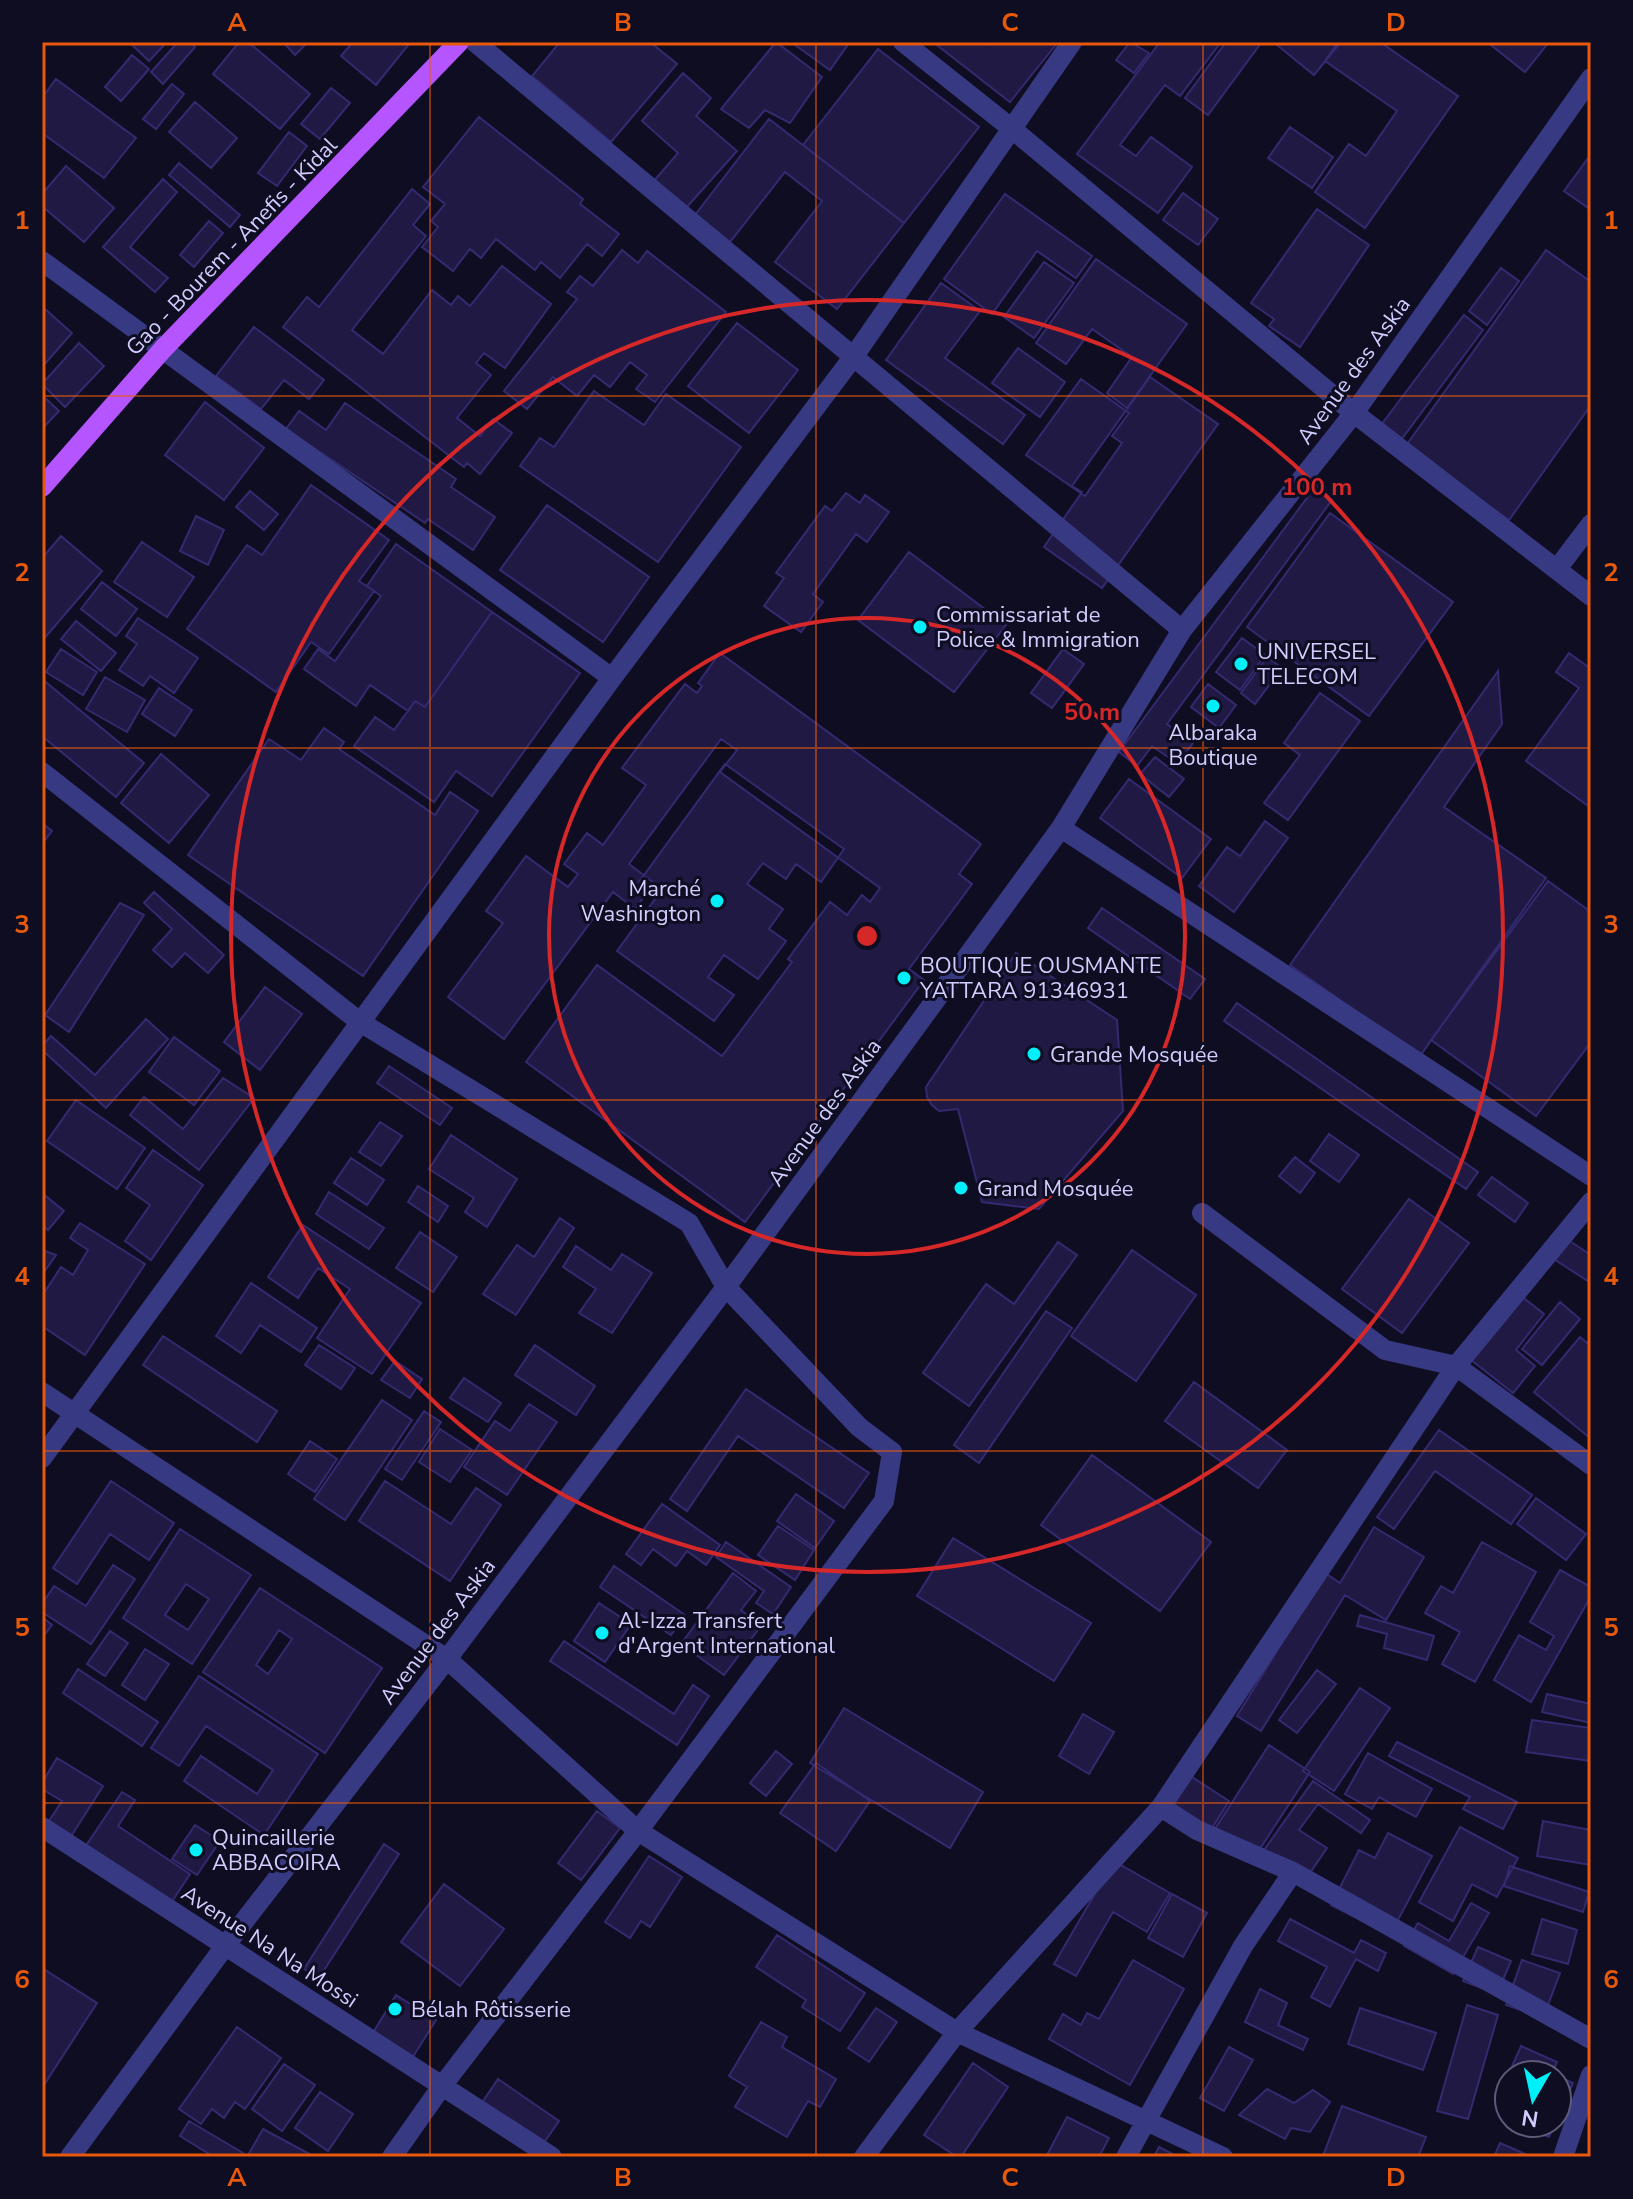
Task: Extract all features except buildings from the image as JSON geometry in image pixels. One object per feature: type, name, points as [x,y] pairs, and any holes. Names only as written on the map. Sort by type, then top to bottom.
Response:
[{"type":"main road","name":"Gao - Bourem - Anefis - Kidal","points":[[42,487],[163,349],[459,42]]},
{"type":"street","points":[[475,42],[1182,630]]},
{"type":"street","points":[[903,42],[1354,413],[1591,596]]},
{"type":"street","points":[[42,1458],[612,678],[854,356],[1072,42]]},
{"type":"street","name":"Avenue des Askia","points":[[70,2157],[225,1946],[447,1659],[726,1287],[1061,828],[1182,630],[1354,413],[1591,78]]},
{"type":"street","points":[[42,261],[612,678]]},
{"type":"street","points":[[1557,569],[1591,524]]},
{"type":"street","points":[[42,772],[360,1022],[689,1223],[726,1287],[859,1427],[892,1452],[884,1501],[638,1831],[442,2086],[392,2157]]},
{"type":"street","points":[[1061,828],[1591,1176]]},
{"type":"street","points":[[864,2157],[957,2032],[1161,1807],[1456,1366],[1591,1202]]},
{"type":"street","points":[[1202,1213],[1385,1350],[1456,1366],[1591,1465]]},
{"type":"street","points":[[42,1392],[447,1659],[638,1831],[957,2032],[1223,2157]]},
{"type":"street","points":[[1161,1807],[1197,1830],[1293,1872],[1591,2039]]},
{"type":"street","name":"Avenue Na Na Mossi","points":[[42,1827],[552,2157]]},
{"type":"street","points":[[1126,2157],[1243,1946],[1293,1872]]},
{"type":"street","points":[[1563,2157],[1591,2075]]},
{"type":"place","name":"Commissariat de Police & Immigration","points":[[920,627]]},
{"type":"place","name":"UNIVERSEL TELECOM","points":[[1241,664]]},
{"type":"place","name":"Albaraka Boutique","points":[[1213,706]]},
{"type":"place","name":"Marché Washington","points":[[717,901]]},
{"type":"place","name":"BOUTIQUE OUSMANTE YATTARA 91346931","points":[[904,978]]},
{"type":"place","name":"Grande Mosquée","points":[[1034,1054]]},
{"type":"place","name":"Grand Mosquée","points":[[961,1188]]},
{"type":"place","name":"Al-Izza Transfert d'Argent International","points":[[602,1633]]},
{"type":"place","name":"Quincaillerie ABBACOIRA","points":[[196,1850]]},
{"type":"place","name":"Bélah Rôtisserie","points":[[395,2009]]}]
